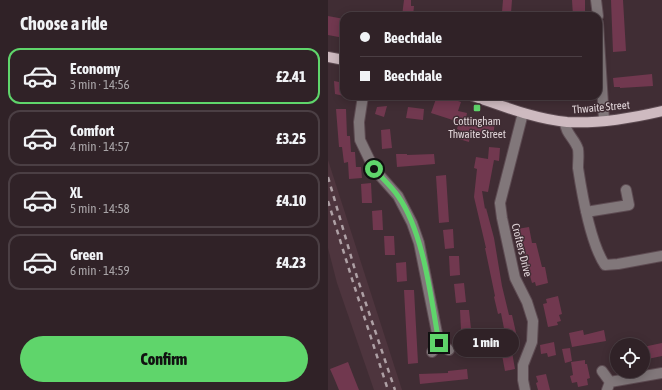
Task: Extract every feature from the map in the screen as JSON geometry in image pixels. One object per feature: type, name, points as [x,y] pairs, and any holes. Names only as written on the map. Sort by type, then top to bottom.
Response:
[{"type":"main road","points":[[328,57],[340,59]]},
{"type":"main road","name":"Thwaite Street","points":[[484,100],[523,113],[565,122],[582,123],[662,111]]},
{"type":"street","points":[[596,0],[598,12]]},
{"type":"street","points":[[602,88],[604,120]]},
{"type":"street","points":[[362,100],[359,122],[360,140],[374,169],[398,196],[412,223],[423,257],[439,343],[449,350]]},
{"type":"street","name":"Crofters Drive","points":[[523,113],[500,202],[515,278],[527,302],[532,321],[532,342],[523,365],[525,390]]},
{"type":"street","points":[[565,122],[567,130],[577,147],[579,155],[578,165],[586,212],[599,255],[605,265],[662,256]]},
{"type":"street","points":[[586,212],[629,204],[626,190]]},
{"type":"street","points":[[432,352],[439,343]]},
{"type":"street","points":[[602,370],[608,386],[662,373]]},
{"type":"shaded area","points":[[328,160],[402,390],[374,390],[337,283],[328,248]]},
{"type":"building","points":[[404,0],[411,0],[411,6],[414,6],[413,12],[402,12]]},
{"type":"building","points":[[503,0],[512,0],[511,12],[502,12]]},
{"type":"building","points":[[572,0],[585,0],[585,12],[573,12]]},
{"type":"building","points":[[611,0],[623,0],[626,51],[613,52]]},
{"type":"building","points":[[328,16],[340,18],[340,37],[328,35]]},
{"type":"building","points":[[652,74],[653,86],[614,87],[613,78]]},
{"type":"building","points":[[334,81],[340,82],[340,95],[335,94]]},
{"type":"building","points":[[436,100],[455,100],[461,102],[458,111],[467,113],[466,118],[495,121],[493,138],[470,135],[469,142],[459,139],[461,131],[457,129],[459,122],[431,113]]},
{"type":"building","points":[[387,106],[384,117],[375,114],[377,107]]},
{"type":"building","points":[[408,107],[424,109],[423,120],[406,118]]},
{"type":"building","points":[[336,109],[346,109],[347,136],[350,136],[351,152],[355,152],[356,167],[361,167],[362,178],[349,179],[348,162],[344,163],[342,147],[339,147]]},
{"type":"building","points":[[390,129],[392,148],[382,149],[381,130]]},
{"type":"building","points":[[489,147],[500,148],[499,161],[494,160],[488,192],[482,191],[485,209],[486,208],[494,238],[502,286],[509,315],[512,315],[517,337],[515,337],[516,342],[507,344],[501,313],[498,314],[494,297],[486,248],[474,197],[477,169],[474,168],[476,157],[488,159]]},
{"type":"building","points":[[396,154],[434,154],[435,164],[397,167]]},
{"type":"building","points":[[446,175],[449,222],[439,223],[436,176]]},
{"type":"building","points":[[371,183],[372,203],[362,203],[361,184]]},
{"type":"building","points":[[382,210],[383,230],[373,230],[372,211]]},
{"type":"building","points":[[529,227],[532,243],[536,243],[542,267],[545,267],[548,283],[536,286],[535,282],[532,283],[517,229]]},
{"type":"building","points":[[453,229],[454,248],[445,249],[443,230]]},
{"type":"building","points":[[384,236],[394,236],[395,255],[385,255]]},
{"type":"building","points":[[449,256],[459,256],[460,275],[450,276]]},
{"type":"building","points":[[406,262],[407,281],[397,282],[396,263]]},
{"type":"building","points":[[464,283],[466,302],[456,303],[454,284]]},
{"type":"building","points":[[404,290],[414,290],[418,363],[408,364]]},
{"type":"building","points":[[558,296],[562,314],[559,315],[561,321],[557,322],[558,325],[548,327],[543,304],[547,303],[546,299]]},
{"type":"building","points":[[460,310],[469,310],[471,329],[461,330]]},
{"type":"building","points":[[583,330],[584,335],[604,330],[606,341],[572,347],[569,333]]},
{"type":"building","points":[[475,337],[476,356],[466,357],[465,338]]},
{"type":"building","points":[[554,342],[556,355],[548,357],[547,353],[541,354],[540,345]]},
{"type":"building","points":[[662,343],[662,356],[650,359],[650,346]]},
{"type":"building","points":[[570,348],[572,361],[565,363],[562,349]]},
{"type":"building","points":[[512,352],[515,369],[505,371],[502,355]]},
{"type":"building","points":[[585,360],[590,378],[587,379],[588,385],[578,387],[577,382],[572,383],[570,376],[573,375],[571,362]]},
{"type":"building","points":[[348,362],[359,390],[339,390],[330,369]]},
{"type":"building","points":[[467,369],[468,379],[420,384],[419,374],[448,373],[448,371]]},
{"type":"building","points":[[546,374],[550,390],[538,390],[536,376]]},
{"type":"railway","points":[[328,177],[357,277],[395,390]]},
{"type":"railway","points":[[328,201],[388,390]]},
{"type":"place","name":"Cottingham Thwaite Street","points":[[477,108]]},
{"type":"route","points":[[374,169],[398,196],[412,223],[422,254],[439,343]]}]
